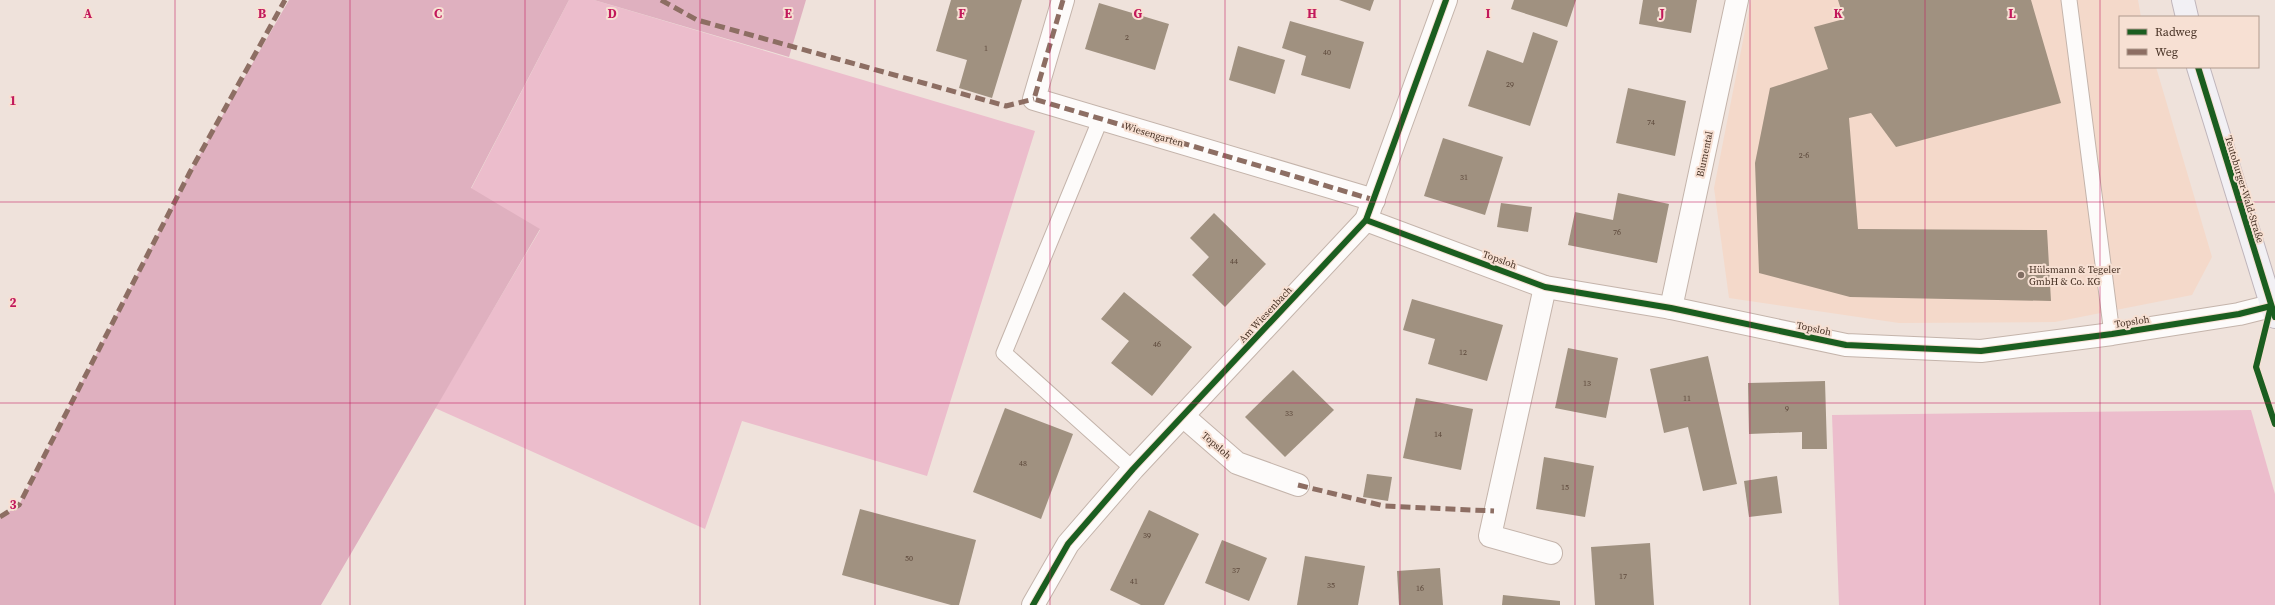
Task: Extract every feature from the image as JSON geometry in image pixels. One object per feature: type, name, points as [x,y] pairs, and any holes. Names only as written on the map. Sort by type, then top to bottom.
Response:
[{"type":"main road","points":[[2183,0],[2187,16]]},
{"type":"main road","name":"Teutoburger-Wald-Straße","points":[[2198,68],[2273,312]]},
{"type":"street","name":"Wiesengarten","points":[[1063,0],[1034,99],[1101,118],[1370,210]]},
{"type":"street","name":"Am Wiesenbach","points":[[1033,605],[1068,544],[1133,469],[1370,210],[1446,0]]},
{"type":"street","name":"Blumental","points":[[1671,308],[1737,0]]},
{"type":"street","name":"Topsloh","points":[[1370,210],[1545,286],[1671,308],[1846,345],[1981,351],[2112,334],[2239,314],[2273,312]]},
{"type":"street","points":[[1545,286],[1490,536],[1551,553]]},
{"type":"street","name":"Topsloh","points":[[1183,416],[1237,463],[1298,485]]},
{"type":"lane","points":[[2069,0],[2112,334]]},
{"type":"lane","points":[[1101,118],[1004,353],[1133,469]]},
{"type":"shaded area","points":[[289,0],[569,0],[471,188],[540,229],[321,605],[0,605],[0,518],[19,505],[190,172]]},
{"type":"shaded area","points":[[569,0],[594,0],[1035,131],[927,476],[742,421],[705,529],[435,408],[540,230],[471,189]]},
{"type":"shaded area","points":[[594,0],[806,0],[789,57]]},
{"type":"shaded area","points":[[1751,0],[2138,0],[2141,16],[2119,16],[2119,68],[2156,68],[2212,257],[2192,295],[2055,322],[1899,323],[1729,298],[1714,188]]},
{"type":"shaded area","points":[[2251,410],[2275,494],[2275,605],[1839,605],[1832,415]]},
{"type":"building","points":[[951,0],[1022,0],[992,98],[959,88],[967,60],[936,51]]},
{"type":"building","points":[[1339,0],[1374,0],[1370,11]]},
{"type":"building","points":[[1514,0],[1576,0],[1567,27],[1511,9]]},
{"type":"building","points":[[1643,0],[1697,0],[1691,33],[1639,24]]},
{"type":"building","points":[[1838,0],[2031,0],[2061,103],[1896,147],[1871,113],[1849,118],[1858,229],[2047,230],[2051,301],[1850,297],[1759,273],[1755,163],[1770,88],[1828,69],[1814,27],[1844,19]]},
{"type":"building","points":[[1099,3],[1169,24],[1155,70],[1085,49]]},
{"type":"building","points":[[1290,21],[1364,42],[1350,89],[1301,75],[1306,56],[1282,48]]},
{"type":"building","points":[[1533,32],[1558,41],[1530,126],[1468,106],[1487,50],[1523,63]]},
{"type":"building","points":[[1238,46],[1285,60],[1275,94],[1229,80]]},
{"type":"building","points":[[1628,88],[1686,101],[1675,156],[1616,143]]},
{"type":"building","points":[[1443,138],[1503,157],[1485,215],[1424,196]]},
{"type":"building","points":[[1618,193],[1669,204],[1657,263],[1568,245],[1575,212],[1613,220]]},
{"type":"building","points":[[1501,203],[1532,207],[1528,232],[1497,227]]},
{"type":"building","points":[[1214,213],[1266,264],[1225,307],[1192,275],[1209,257],[1190,238]]},
{"type":"building","points":[[1124,292],[1192,347],[1152,396],[1111,363],[1129,341],[1101,319]]},
{"type":"building","points":[[1412,299],[1503,325],[1487,381],[1428,364],[1435,339],[1403,330]]},
{"type":"building","points":[[1568,348],[1618,358],[1606,418],[1555,408]]},
{"type":"building","points":[[1708,356],[1737,484],[1703,491],[1688,427],[1664,433],[1650,369]]},
{"type":"building","points":[[1293,370],[1334,410],[1285,457],[1245,417]]},
{"type":"building","points":[[1825,381],[1827,449],[1802,449],[1802,432],[1749,434],[1748,383]]},
{"type":"building","points":[[1416,398],[1473,409],[1461,470],[1403,458]]},
{"type":"building","points":[[1005,408],[1073,434],[1041,519],[973,492]]},
{"type":"building","points":[[1544,457],[1594,466],[1585,517],[1536,509]]},
{"type":"building","points":[[1367,474],[1392,477],[1388,501],[1363,497]]},
{"type":"building","points":[[1777,476],[1782,513],[1749,517],[1744,481]]},
{"type":"building","points":[[860,509],[976,540],[959,605],[951,605],[842,575]]},
{"type":"building","points":[[1149,510],[1199,534],[1164,605],[1141,605],[1110,590]]},
{"type":"building","points":[[1222,540],[1267,558],[1249,601],[1205,583]]},
{"type":"building","points":[[1650,543],[1654,605],[1595,605],[1591,547]]},
{"type":"building","points":[[1305,556],[1365,566],[1358,605],[1297,605]]},
{"type":"building","points":[[1440,568],[1443,605],[1399,605],[1397,571]]},
{"type":"building","points":[[1503,595],[1560,601],[1560,605],[1502,605]]},
{"type":"marked path","points":[[0,517],[19,505],[190,172],[285,0]]},
{"type":"marked path","points":[[661,0],[697,20],[1006,106],[1034,99]]},
{"type":"marked path","points":[[1063,0],[1034,99],[1374,200]]},
{"type":"marked path","points":[[1298,485],[1384,506],[1494,511]]},
{"type":"cycle path","points":[[1033,605],[1068,544],[1133,469],[1366,220],[1446,0]]},
{"type":"cycle path","points":[[2198,68],[2275,317]]},
{"type":"cycle path","points":[[1366,220],[1545,287],[1671,308],[1846,345],[1981,351],[2112,334],[2239,314],[2271,306]]},
{"type":"cycle path","points":[[2271,306],[2256,367],[2275,424]]},
{"type":"place","name":"Hülsmann & Tegeler GmbH & Co. KG","points":[[2021,275]]}]
